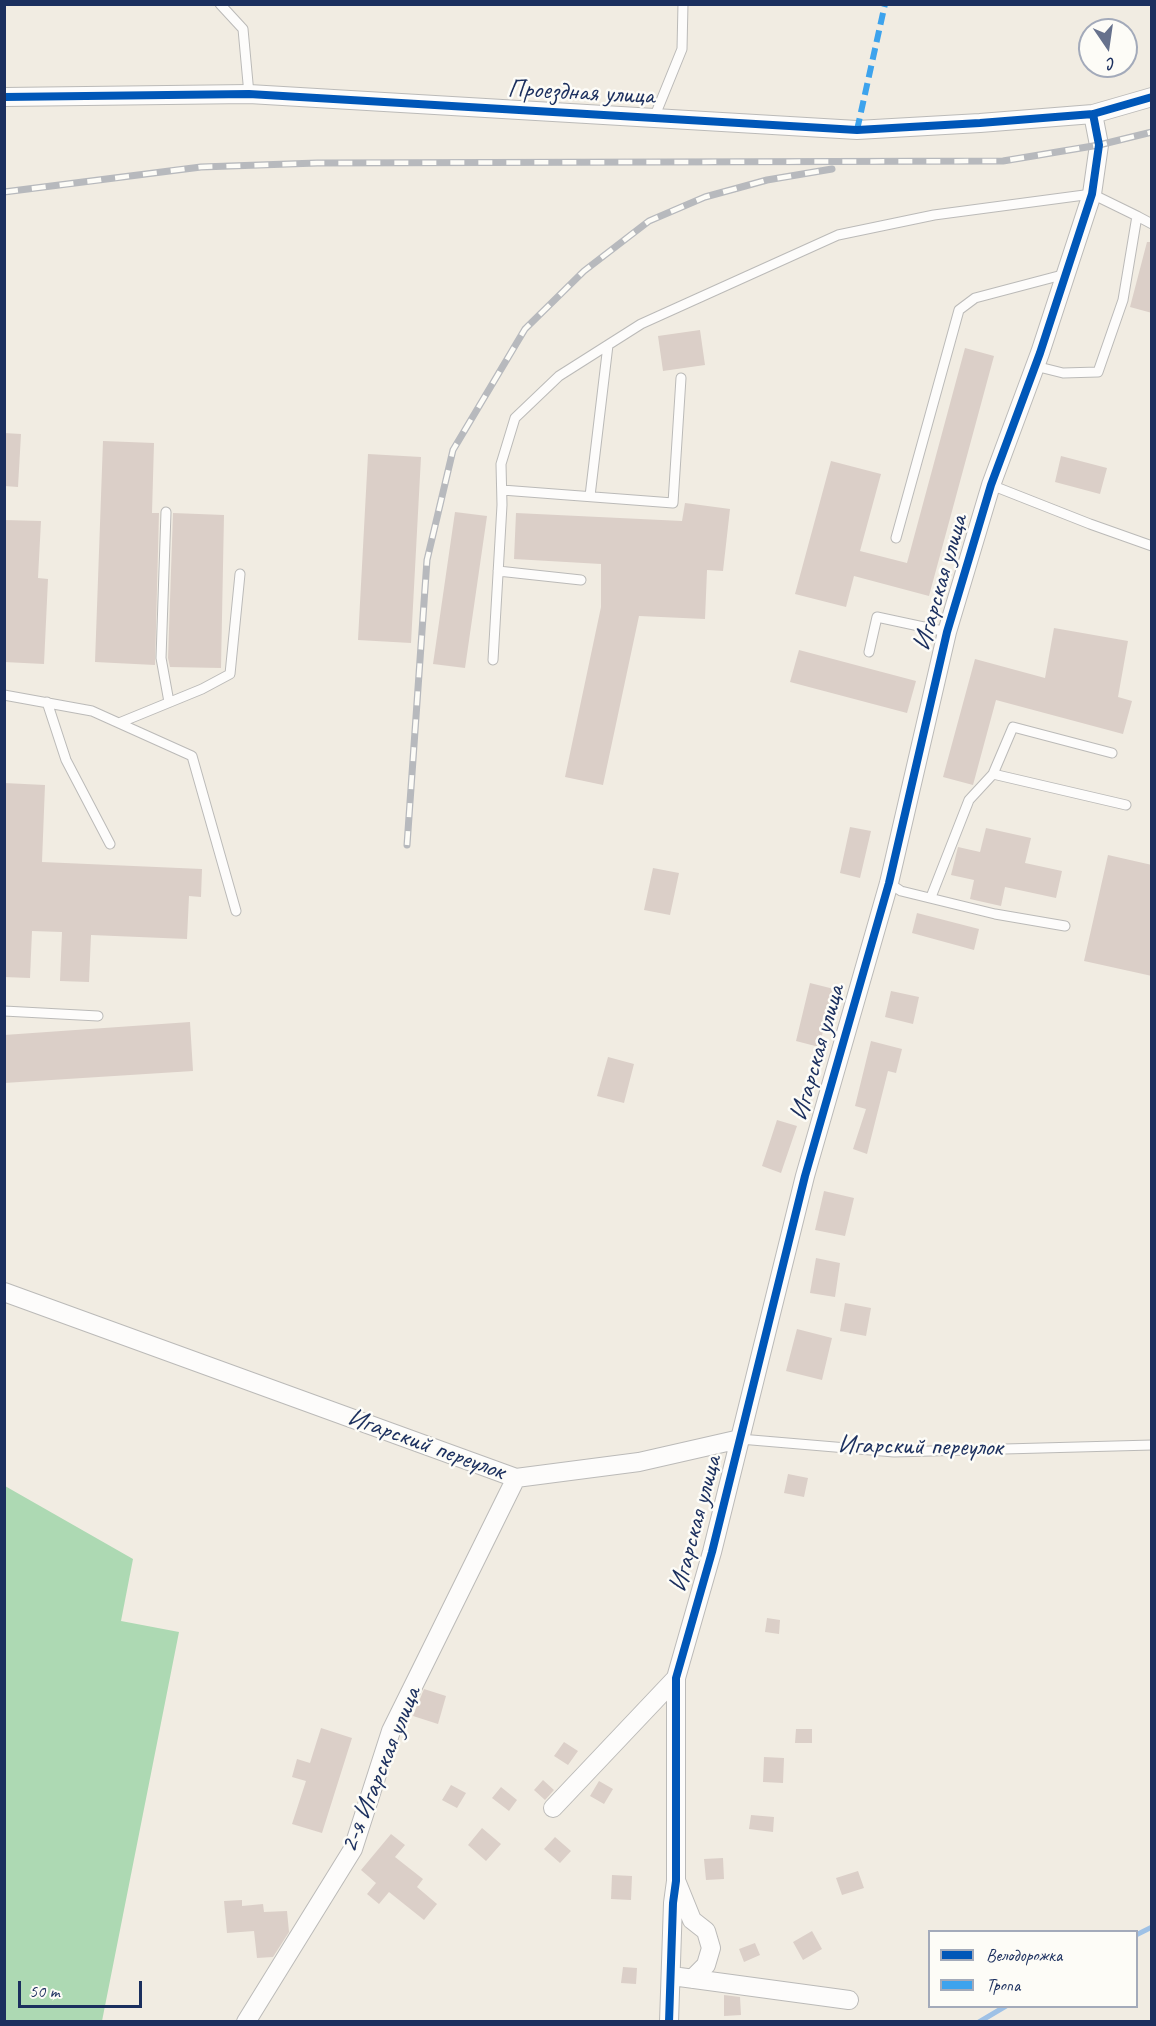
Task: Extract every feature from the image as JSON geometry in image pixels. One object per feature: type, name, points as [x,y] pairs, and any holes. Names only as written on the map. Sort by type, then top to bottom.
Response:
[{"type":"street","name":"Проездная улица","points":[[4,97],[249,94],[857,130],[1094,114],[1152,97]]},
{"type":"street","name":"Игарская улица","points":[[669,2022],[673,1903],[676,1881],[676,1678],[712,1552],[805,1176],[889,883],[947,632],[991,485],[1035,366],[1092,194],[1099,145],[1094,114]]},
{"type":"street","name":"Игарский переулок","points":[[4,1292],[516,1478],[639,1462],[740,1439]]},
{"type":"street","name":"2-я Игарская улица","points":[[246,2022],[353,1849],[391,1731],[516,1478]]},
{"type":"street","points":[[553,1808],[676,1678]]},
{"type":"street","points":[[676,1881],[692,1920],[706,1931],[711,1948],[706,1965],[692,1979]]},
{"type":"street","points":[[672,1976],[849,2000]]},
{"type":"lane","points":[[220,4],[243,29],[249,94]]},
{"type":"lane","points":[[654,118],[682,49],[683,4]]},
{"type":"lane","points":[[493,660],[502,490],[501,464],[515,418],[559,376],[641,324],[838,235],[934,215],[1092,194],[1152,224]]},
{"type":"lane","points":[[1035,366],[1063,373],[1098,372],[1123,300],[1137,216]]},
{"type":"lane","points":[[896,538],[959,310],[975,298],[1066,274]]},
{"type":"lane","points":[[590,496],[608,345]]},
{"type":"lane","points":[[502,490],[673,503],[681,378]]},
{"type":"lane","points":[[991,485],[1152,546]]},
{"type":"lane","points":[[166,512],[161,658],[169,702]]},
{"type":"lane","points":[[498,572],[581,580]]},
{"type":"lane","points":[[119,723],[230,674],[240,574]]},
{"type":"lane","points":[[869,652],[877,616],[947,632]]},
{"type":"lane","points":[[4,695],[92,711],[192,756],[236,911]]},
{"type":"lane","points":[[47,702],[66,760],[110,844]]},
{"type":"lane","points":[[931,897],[969,800],[993,774],[1013,727],[1112,753]]},
{"type":"lane","points":[[993,774],[1126,805]]},
{"type":"lane","points":[[889,883],[901,891],[995,914],[1065,926]]},
{"type":"lane","points":[[4,1011],[98,1016]]},
{"type":"lane","name":"Игарский переулок","points":[[740,1439],[894,1452],[1152,1445]]},
{"type":"green space","points":[[5,1486],[133,1559],[121,1621],[179,1632],[102,2021],[5,2021]]},
{"type":"building","points":[[1147,242],[1152,242],[1152,313],[1130,307]]},
{"type":"building","points":[[700,330],[705,365],[663,371],[658,336]]},
{"type":"building","points":[[965,348],[994,356],[929,596],[854,576],[846,607],[795,594],[831,461],[881,474],[860,551],[907,563]]},
{"type":"building","points":[[4,433],[21,434],[18,487],[4,486]]},
{"type":"building","points":[[103,441],[154,443],[152,513],[159,513],[155,665],[95,662]]},
{"type":"building","points":[[368,454],[421,457],[411,643],[358,640]]},
{"type":"building","points":[[1061,456],[1107,468],[1100,494],[1055,482]]},
{"type":"building","points":[[685,503],[730,509],[723,571],[707,570],[705,619],[639,616],[603,785],[565,777],[601,607],[601,564],[514,559],[516,513],[682,521]]},
{"type":"building","points":[[455,512],[487,516],[465,668],[433,664]]},
{"type":"building","points":[[173,513],[224,515],[221,668],[170,667],[168,658]]},
{"type":"building","points":[[4,520],[41,521],[38,578],[48,579],[44,664],[4,662]]},
{"type":"building","points":[[1054,628],[1128,641],[1118,697],[1132,701],[1123,734],[996,700],[973,785],[943,777],[975,659],[1045,678]]},
{"type":"building","points":[[799,650],[916,681],[907,713],[790,682]]},
{"type":"building","points":[[4,783],[45,785],[42,862],[202,869],[201,897],[189,896],[187,939],[91,935],[89,982],[60,981],[62,932],[32,931],[30,978],[4,977]]},
{"type":"building","points":[[850,827],[871,831],[860,878],[840,873]]},
{"type":"building","points":[[986,828],[1031,838],[1025,863],[1062,871],[1056,898],[1005,887],[1001,906],[970,899],[974,880],[951,875],[958,847],[980,852]]},
{"type":"building","points":[[1108,855],[1152,865],[1152,976],[1084,961]]},
{"type":"building","points":[[653,868],[679,873],[670,915],[644,910]]},
{"type":"building","points":[[917,913],[979,929],[974,950],[912,933]]},
{"type":"building","points":[[810,983],[834,989],[819,1047],[796,1041]]},
{"type":"building","points":[[891,991],[919,997],[913,1024],[885,1017]]},
{"type":"building","points":[[190,1022],[193,1071],[4,1083],[4,1035]]},
{"type":"building","points":[[871,1041],[902,1049],[896,1073],[888,1071],[867,1154],[853,1149],[866,1109],[855,1106]]},
{"type":"building","points":[[608,1057],[634,1064],[624,1103],[597,1096]]},
{"type":"building","points":[[777,1120],[797,1126],[781,1173],[762,1166]]},
{"type":"building","points":[[824,1191],[854,1198],[845,1236],[815,1230]]},
{"type":"building","points":[[816,1258],[840,1263],[835,1297],[810,1293]]},
{"type":"building","points":[[845,1303],[871,1308],[866,1336],[840,1331]]},
{"type":"building","points":[[797,1329],[832,1338],[822,1380],[786,1371]]},
{"type":"building","points":[[788,1474],[808,1478],[804,1497],[784,1493]]},
{"type":"building","points":[[767,1618],[780,1620],[779,1634],[765,1632]]},
{"type":"building","points":[[424,1689],[446,1696],[438,1724],[413,1716]]},
{"type":"building","points":[[321,1728],[352,1738],[322,1833],[292,1824],[306,1781],[292,1777],[297,1759],[310,1763]]},
{"type":"building","points":[[796,1729],[812,1729],[812,1743],[795,1743]]},
{"type":"building","points":[[564,1742],[578,1751],[568,1765],[554,1756]]},
{"type":"building","points":[[764,1757],[784,1758],[783,1783],[763,1782]]},
{"type":"building","points":[[543,1780],[554,1790],[545,1800],[534,1790]]},
{"type":"building","points":[[599,1781],[613,1789],[604,1804],[590,1796]]},
{"type":"building","points":[[451,1785],[466,1793],[457,1808],[442,1800]]},
{"type":"building","points":[[501,1787],[517,1800],[509,1811],[492,1798]]},
{"type":"building","points":[[751,1815],[774,1817],[773,1832],[749,1829]]},
{"type":"building","points":[[482,1828],[501,1844],[486,1861],[468,1845]]},
{"type":"building","points":[[391,1834],[405,1845],[395,1857],[423,1879],[417,1887],[437,1904],[424,1920],[389,1892],[379,1904],[367,1894],[376,1883],[361,1870]]},
{"type":"building","points":[[555,1837],[571,1851],[560,1863],[544,1849]]},
{"type":"building","points":[[723,1858],[724,1879],[706,1880],[704,1859]]},
{"type":"building","points":[[858,1871],[864,1888],[842,1895],[836,1878]]},
{"type":"building","points":[[612,1875],[632,1876],[631,1900],[611,1899]]},
{"type":"building","points":[[242,1900],[242,1906],[263,1904],[264,1912],[287,1911],[289,1932],[273,1957],[257,1958],[254,1931],[227,1933],[224,1901]]},
{"type":"building","points":[[812,1931],[822,1949],[803,1960],[793,1942]]},
{"type":"building","points":[[755,1943],[760,1955],[744,1962],[739,1949]]},
{"type":"building","points":[[623,1967],[637,1968],[636,1984],[621,1983]]},
{"type":"building","points":[[724,1995],[740,1997],[741,2015],[724,2016]]},
{"type":"waterway","points":[[1138,1934],[1152,1927]]},
{"type":"waterway","points":[[979,2022],[1003,2008]]},
{"type":"railway","points":[[4,192],[201,167],[317,163],[1003,161],[1099,145],[1152,132]]},
{"type":"railway","points":[[407,845],[427,560],[453,450],[525,329],[584,271],[649,221],[705,197],[767,180],[832,169]]},
{"type":"marked path","points":[[857,130],[885,4]]},
{"type":"cycle path","points":[[4,97],[249,94],[857,130],[1093,114],[1152,97]]},
{"type":"cycle path","points":[[669,2022],[673,1903],[676,1881],[676,1678],[712,1552],[805,1176],[889,883],[947,632],[991,485],[1040,353],[1092,194],[1099,145],[1093,114]]}]
